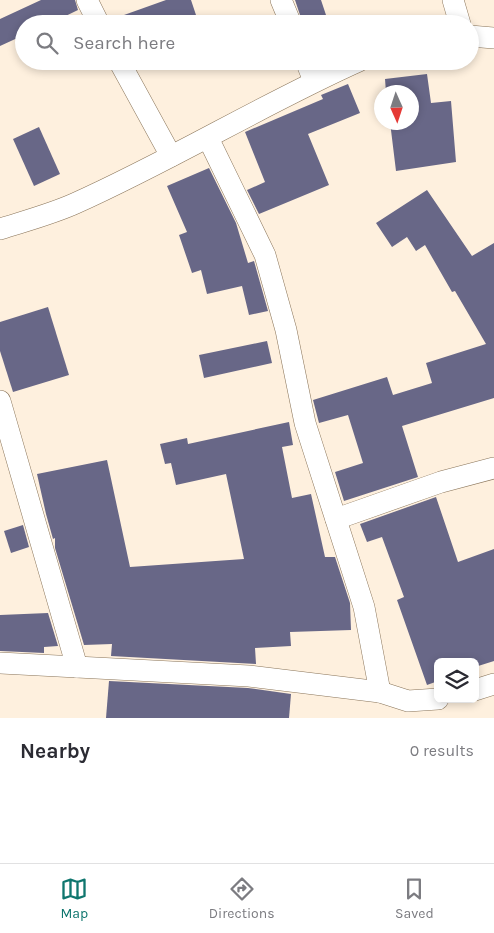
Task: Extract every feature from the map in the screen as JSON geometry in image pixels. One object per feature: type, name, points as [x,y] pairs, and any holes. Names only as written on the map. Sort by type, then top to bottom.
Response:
[{"type":"street","points":[[87,0],[94,15]]},
{"type":"street","points":[[281,0],[287,15]]},
{"type":"street","points":[[453,0],[457,15]]},
{"type":"street","points":[[479,37],[494,38]]},
{"type":"street","points":[[124,70],[171,156]]},
{"type":"street","points":[[310,70],[314,81]]},
{"type":"street","points":[[0,229],[74,204],[208,138],[314,81],[339,70]]},
{"type":"street","points":[[208,138],[265,256],[286,330],[305,423],[364,608],[380,692]]},
{"type":"street","points":[[0,401],[77,666]]},
{"type":"street","points":[[336,519],[441,482],[494,468]]},
{"type":"street","points":[[0,663],[249,676],[380,692],[408,701],[434,699]]},
{"type":"street","points":[[479,689],[494,684]]},
{"type":"building","points":[[41,0],[75,0],[78,10],[68,15],[15,15],[15,39],[0,46],[0,19]]},
{"type":"building","points":[[166,0],[191,0],[196,15],[124,15]]},
{"type":"building","points":[[295,0],[321,0],[326,15],[300,15]]},
{"type":"building","points":[[427,74],[431,103],[451,101],[456,162],[396,171],[391,130],[419,130],[419,85],[385,85],[385,79]]},
{"type":"building","points":[[348,84],[360,113],[308,134],[329,185],[259,214],[247,190],[265,182],[245,132],[323,99],[321,95]]},
{"type":"building","points":[[39,127],[60,174],[34,186],[13,139]]},
{"type":"building","points":[[209,168],[236,223],[248,263],[254,261],[268,311],[249,315],[242,286],[207,294],[201,270],[192,273],[179,235],[187,232],[167,186]]},
{"type":"building","points":[[427,190],[472,256],[494,243],[494,398],[402,426],[418,477],[344,501],[335,472],[363,463],[348,415],[319,423],[313,400],[387,377],[393,395],[432,383],[426,363],[486,344],[455,291],[452,292],[425,245],[416,251],[407,237],[392,247],[376,223]]},
{"type":"building","points":[[48,307],[69,375],[13,392],[0,351],[0,322]]},
{"type":"building","points":[[267,341],[272,363],[204,378],[199,355]]},
{"type":"building","points":[[289,422],[293,445],[282,447],[292,498],[311,494],[325,557],[335,557],[350,603],[351,630],[290,632],[291,646],[255,648],[256,664],[111,656],[112,644],[84,645],[55,548],[55,538],[53,539],[37,474],[107,460],[130,567],[244,559],[226,474],[176,485],[171,463],[165,464],[160,444],[187,438],[188,444]]},
{"type":"building","points":[[436,497],[458,562],[494,549],[494,661],[479,666],[479,658],[434,658],[434,682],[427,685],[397,600],[404,597],[382,537],[367,542],[360,524]]},
{"type":"building","points":[[23,525],[29,547],[11,553],[4,531]]},
{"type":"building","points":[[48,613],[58,646],[44,647],[44,653],[0,651],[0,615]]},
{"type":"building","points":[[109,681],[248,688],[291,694],[289,718],[106,718]]}]
